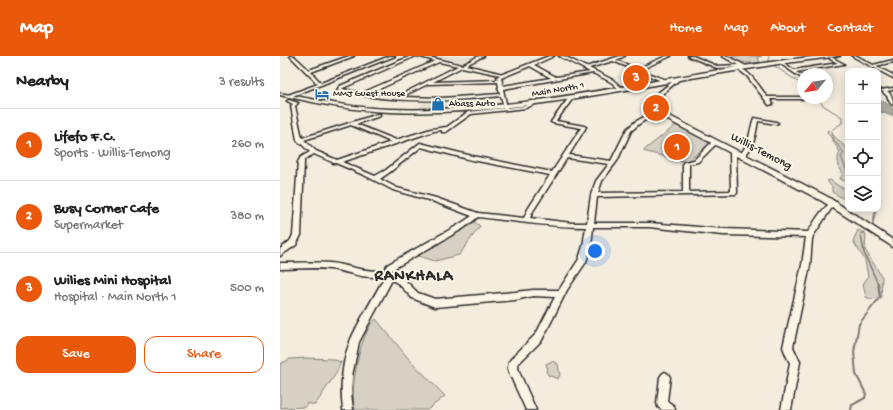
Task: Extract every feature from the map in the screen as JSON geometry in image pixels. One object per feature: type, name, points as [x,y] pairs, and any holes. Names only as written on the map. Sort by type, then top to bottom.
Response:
[{"type":"main road","name":"Main North 1","points":[[280,94],[293,100],[336,107],[397,112],[447,112],[533,104],[780,62],[838,56]]},
{"type":"main road","points":[[656,112],[646,105],[679,79]]},
{"type":"main road","points":[[663,82],[667,88]]},
{"type":"main road","name":"Willis-Temong","points":[[656,112],[835,204],[875,234],[893,244]]},
{"type":"street","points":[[292,56],[320,84]]},
{"type":"street","points":[[341,56],[346,58]]},
{"type":"street","points":[[308,72],[352,56]]},
{"type":"street","points":[[393,56],[320,84],[293,100],[296,103],[293,106],[300,140],[314,152],[395,189],[434,198],[477,215],[526,221],[590,225],[649,225],[723,232],[810,235]]},
{"type":"street","points":[[414,56],[339,89],[362,95],[397,97],[459,98],[502,95]]},
{"type":"street","points":[[419,56],[462,67],[503,75]]},
{"type":"street","points":[[397,97],[462,67],[482,56]]},
{"type":"street","points":[[505,107],[498,78],[552,56]]},
{"type":"street","points":[[561,56],[594,72],[621,89]]},
{"type":"street","points":[[638,69],[669,56]]},
{"type":"street","points":[[690,56],[718,67],[744,68]]},
{"type":"street","points":[[724,56],[744,68],[771,104]]},
{"type":"street","points":[[854,56],[893,77]]},
{"type":"street","points":[[586,68],[617,57],[663,82]]},
{"type":"street","points":[[793,71],[842,64],[831,58]]},
{"type":"street","points":[[362,95],[438,60]]},
{"type":"street","points":[[873,66],[893,61]]},
{"type":"street","points":[[780,62],[797,74]]},
{"type":"street","points":[[530,64],[556,79]]},
{"type":"street","points":[[500,88],[594,72]]},
{"type":"street","points":[[426,83],[498,81]]},
{"type":"street","points":[[615,84],[632,87]]},
{"type":"street","points":[[610,91],[615,87],[615,84]]},
{"type":"street","points":[[883,90],[893,89]]},
{"type":"street","points":[[883,90],[889,94],[893,104]]},
{"type":"street","points":[[526,221],[530,211],[584,127],[554,122],[572,97]]},
{"type":"street","points":[[766,98],[797,98]]},
{"type":"street","points":[[442,132],[470,113],[526,107],[533,104]]},
{"type":"street","points":[[531,410],[515,375],[513,368],[514,362],[539,337],[560,294],[583,260],[594,195],[601,176],[612,163],[629,130],[637,123],[656,112]]},
{"type":"street","points":[[300,140],[378,115]]},
{"type":"street","points":[[742,156],[749,148],[754,136],[756,118],[776,123]]},
{"type":"street","points":[[353,124],[395,142]]},
{"type":"street","points":[[335,162],[395,142],[443,128],[448,128]]},
{"type":"street","points":[[686,194],[686,163],[696,161],[715,142]]},
{"type":"street","points":[[374,179],[388,171],[420,145],[472,158],[554,174]]},
{"type":"street","points":[[280,253],[293,242],[297,235],[301,162],[305,156],[314,152]]},
{"type":"street","points":[[594,195],[736,193],[733,154],[735,152]]},
{"type":"street","points":[[566,156],[612,163]]},
{"type":"street","points":[[786,410],[795,362],[789,352],[788,347],[797,311],[800,285],[806,263],[806,247],[810,235],[829,207],[835,204]]},
{"type":"street","points":[[348,410],[346,383],[352,350],[390,267],[462,226],[477,215]]},
{"type":"street","points":[[280,266],[328,266],[343,268],[360,274],[388,274],[402,282],[415,296],[435,303],[515,296],[532,293],[560,294]]},
{"type":"street","points":[[665,377],[662,403],[670,410]]},
{"type":"shaded area","points":[[423,56],[481,56],[461,65]]},
{"type":"shaded area","points":[[733,56],[762,56],[757,57],[760,62],[749,63],[732,59]]},
{"type":"shaded area","points":[[645,73],[658,79],[635,83],[615,78],[626,74],[635,77]]},
{"type":"shaded area","name":"Abass Auto","points":[[424,100],[457,100],[453,108],[419,108]]},
{"type":"shaded area","points":[[881,101],[885,102],[893,109],[892,116],[881,112]]},
{"type":"shaded area","points":[[676,125],[711,143],[686,162],[643,151]]},
{"type":"shaded area","points":[[828,130],[845,147],[845,181],[840,179],[843,173],[838,163],[840,152],[827,132]]},
{"type":"shaded area","points":[[830,180],[840,187],[845,188],[845,197],[842,198],[832,192],[832,187],[827,181]]},
{"type":"shaded area","points":[[474,222],[480,226],[459,255],[435,261],[415,255]]},
{"type":"shaded area","points":[[858,230],[866,234],[865,250],[882,277],[881,298],[870,299],[866,297],[863,284],[868,277],[865,260],[853,241]]},
{"type":"shaded area","points":[[376,319],[408,358],[445,396],[427,410],[355,410],[354,389],[357,362],[365,336],[370,326]]},
{"type":"shaded area","points":[[290,359],[332,359],[341,362],[337,372],[315,405],[307,403],[306,407],[280,408],[280,364]]},
{"type":"shaded area","points":[[552,361],[558,364],[560,375],[558,379],[548,375],[546,371],[548,369],[546,364]]},
{"type":"waterway","points":[[769,56],[769,61]]},
{"type":"waterway","points":[[773,65],[797,81]]},
{"type":"waterway","points":[[822,104],[842,117],[842,123],[833,129]]},
{"type":"waterway","points":[[832,131],[834,140],[844,153],[841,157],[847,176]]},
{"type":"waterway","points":[[872,227],[875,212]]},
{"type":"waterway","points":[[864,232],[861,234],[864,253],[878,284]]},
{"type":"waterway","points":[[851,410],[852,405],[865,398],[866,394],[856,374],[854,352],[859,324],[880,297],[878,283]]},
{"type":"place","name":"Wilies Mini Hospital","points":[[636,78]]},
{"type":"place","name":"MMJ Guest House","points":[[322,94]]},
{"type":"place","name":"Abass Auto","points":[[438,104]]},
{"type":"place","name":"Busy Corner Cafe","points":[[656,108]]},
{"type":"place","name":"Lifefo F.C.","points":[[677,147]]},
{"type":"district","name":"RANKHALA","points":[[414,277]]}]
